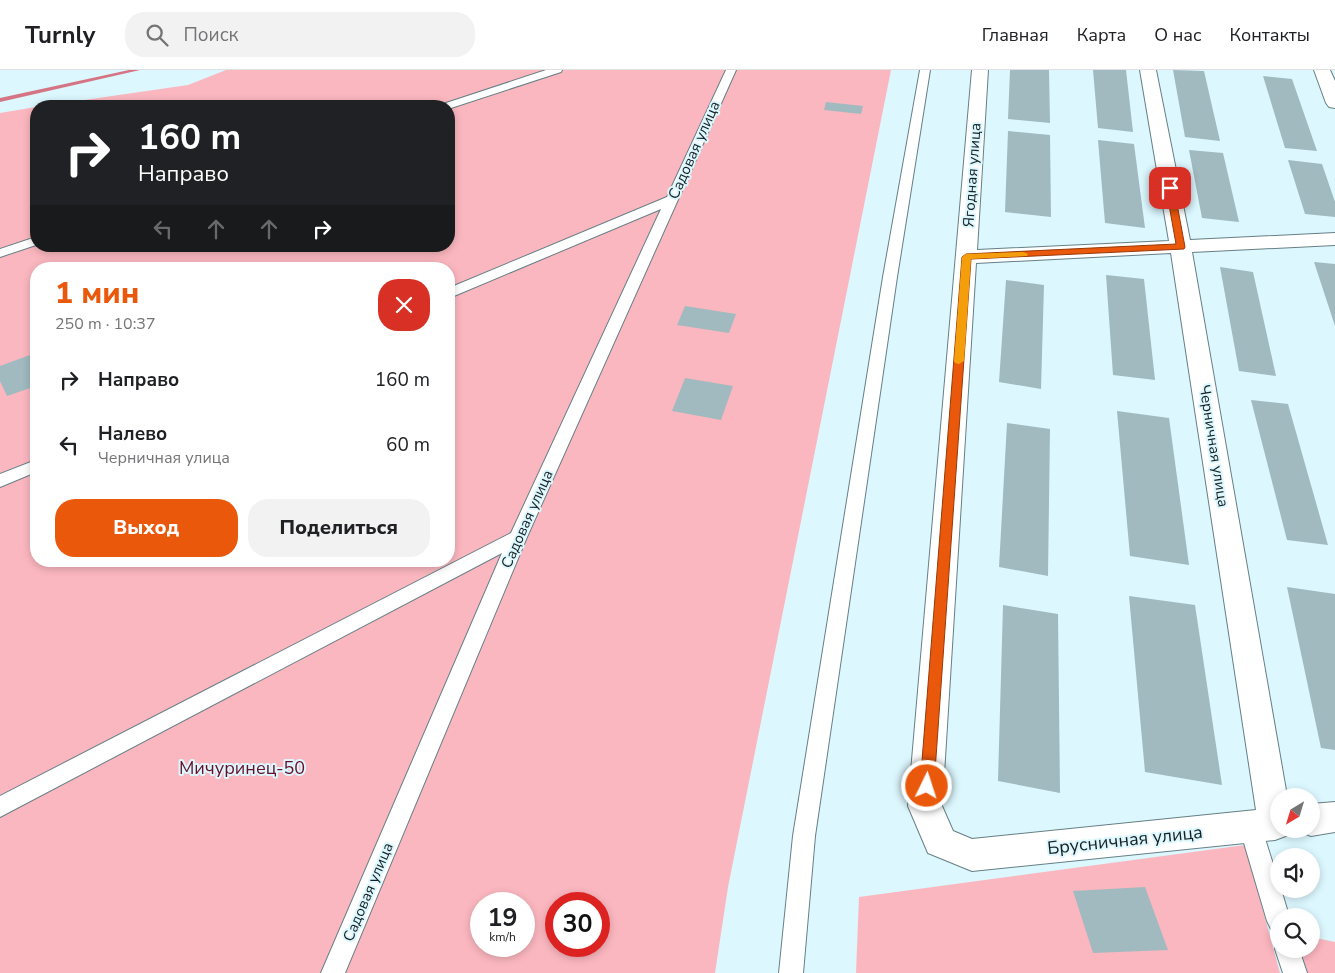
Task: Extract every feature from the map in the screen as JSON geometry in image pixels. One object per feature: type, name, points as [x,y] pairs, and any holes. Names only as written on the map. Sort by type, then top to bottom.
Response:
[{"type":"street","name":"Ягодная улица","points":[[972,855],[940,842],[925,806],[980,70]]},
{"type":"street","name":"Черничная улица","points":[[1148,70],[1181,247],[1268,824]]},
{"type":"street","points":[[1322,70],[1335,103]]},
{"type":"street","points":[[966,257],[1335,240]]},
{"type":"street","points":[[1320,819],[1335,817]]},
{"type":"street","name":"Брусничная улица","points":[[972,855],[1268,824]]},
{"type":"lane","points":[[455,103],[557,70]]},
{"type":"lane","name":"Садовая улица","points":[[333,973],[518,537],[731,70]]},
{"type":"lane","points":[[791,973],[804,836],[890,277],[925,70]]},
{"type":"lane","points":[[455,290],[672,200]]},
{"type":"lane","points":[[0,253],[30,243]]},
{"type":"lane","points":[[0,481],[30,468]]},
{"type":"lane","points":[[0,807],[518,537]]},
{"type":"lane","points":[[1268,824],[1278,908]]},
{"type":"lane","points":[[1290,958],[1294,973]]},
{"type":"green space","name":"Мичуринец-50","points":[[226,70],[891,70],[728,887],[715,973],[0,973],[0,113],[30,108],[30,252],[455,252],[455,100],[84,100],[188,85]]},
{"type":"green space","points":[[1245,845],[1270,936],[1270,958],[1276,958],[1280,973],[856,973],[859,897]]},
{"type":"green space","points":[[1320,939],[1335,942],[1335,973],[1307,973],[1303,958],[1320,958]]},
{"type":"building","points":[[1010,70],[1049,70],[1050,123],[1008,119]]},
{"type":"building","points":[[1093,70],[1126,70],[1133,132],[1098,128]]},
{"type":"building","points":[[1173,70],[1204,71],[1220,141],[1185,137]]},
{"type":"building","points":[[1263,76],[1292,79],[1317,151],[1285,148]]},
{"type":"building","points":[[826,102],[863,106],[861,114],[824,110]]},
{"type":"building","points":[[1008,131],[1050,135],[1051,217],[1005,212]]},
{"type":"building","points":[[1098,140],[1134,144],[1145,228],[1105,223]]},
{"type":"building","points":[[1189,150],[1223,153],[1239,222],[1202,218]]},
{"type":"building","points":[[1288,160],[1322,164],[1335,202],[1335,217],[1305,214]]},
{"type":"building","points":[[1314,262],[1335,264],[1335,326]]},
{"type":"building","points":[[1220,267],[1253,272],[1276,376],[1239,371]]},
{"type":"building","points":[[1106,275],[1144,279],[1155,380],[1113,375]]},
{"type":"building","points":[[1006,280],[1044,285],[1041,389],[999,382]]},
{"type":"building","points":[[685,306],[736,314],[729,333],[677,325]]},
{"type":"building","points":[[30,355],[30,388],[7,396],[0,381],[0,366]]},
{"type":"building","points":[[685,378],[733,386],[721,420],[672,411]]},
{"type":"building","points":[[1251,400],[1288,404],[1328,545],[1287,540]]},
{"type":"building","points":[[1117,411],[1169,418],[1189,565],[1130,556]]},
{"type":"building","points":[[1007,423],[1050,429],[1048,576],[999,567]]},
{"type":"building","points":[[1287,587],[1335,594],[1335,750],[1321,748]]},
{"type":"building","points":[[1129,596],[1195,605],[1222,785],[1145,772]]},
{"type":"building","points":[[1003,605],[1058,614],[1060,793],[998,781]]},
{"type":"building","points":[[1145,887],[1168,950],[1093,953],[1073,891]]},
{"type":"waterway","points":[[0,100],[137,70]]},
{"type":"slow traffic","points":[[959,361],[966,257],[1023,254]]},
{"type":"route","points":[[927,786],[966,257],[1181,247],[1170,188]]}]
